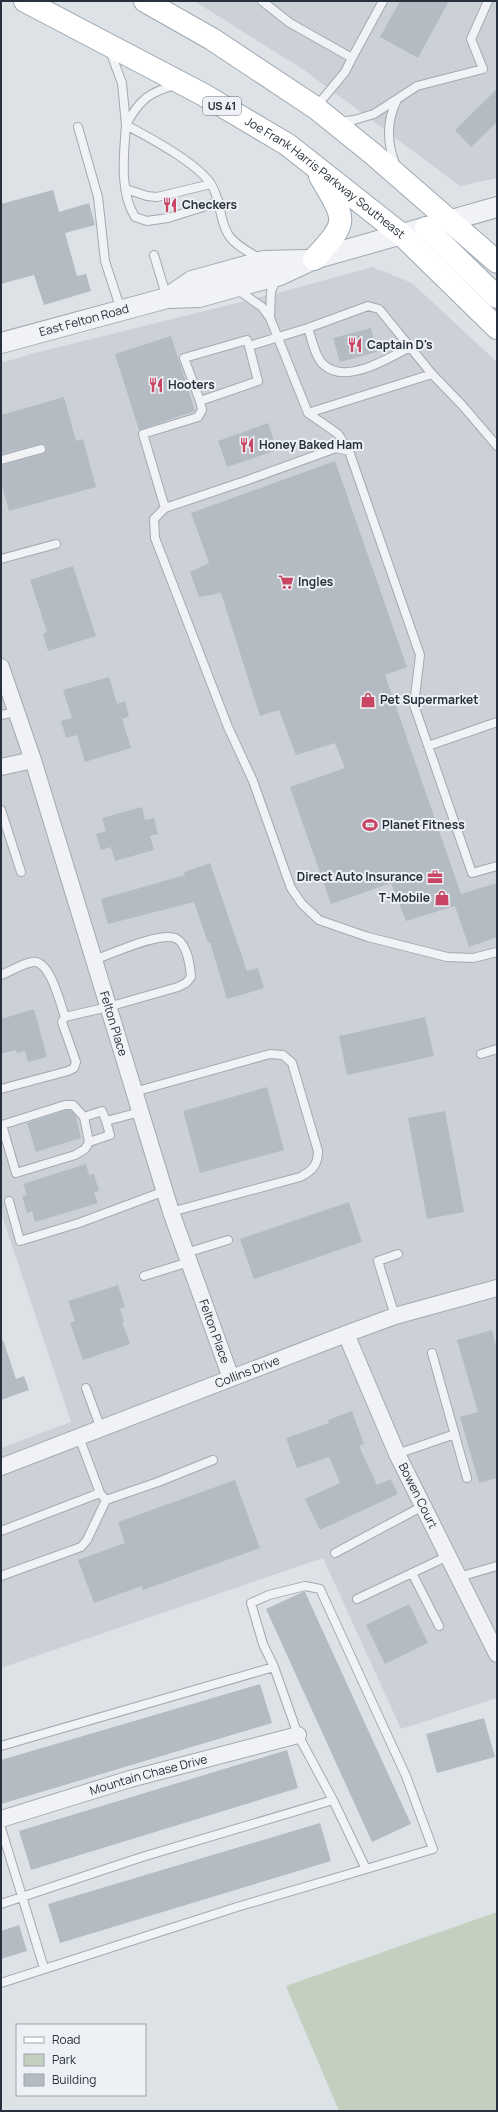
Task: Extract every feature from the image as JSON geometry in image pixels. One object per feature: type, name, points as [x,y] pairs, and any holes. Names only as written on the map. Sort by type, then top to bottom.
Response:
[{"type":"main road","name":"Joe Frank Harris Parkway Southeast","points":[[25,1],[182,83],[288,145],[402,235],[497,328]]},
{"type":"main road","points":[[146,1],[219,44],[316,108],[400,176],[497,262]]},
{"type":"main road","points":[[314,259],[335,236],[341,220],[340,212],[315,166]]},
{"type":"main road","points":[[426,228],[497,297]]},
{"type":"street","name":"East Felton Road","points":[[1,343],[167,298],[199,297],[280,275],[314,259],[497,207]]},
{"type":"street","name":"East Felton Road","points":[[167,298],[192,281],[264,261],[314,259]]},
{"type":"street","name":"Felton Place","points":[[1,667],[9,714],[33,760],[164,1191],[187,1258],[232,1378]]},
{"type":"street","points":[[1,767],[33,760]]},
{"type":"street","name":"Collins Drive","points":[[1,1467],[395,1316],[497,1288]]},
{"type":"street","name":"Bowen Court","points":[[346,1334],[397,1454],[497,1654]]},
{"type":"street","name":"Mountain Chase Drive","points":[[1,1819],[130,1779],[298,1735]]},
{"type":"lane","points":[[262,1],[290,23],[352,58]]},
{"type":"lane","points":[[316,108],[345,72],[383,1]]},
{"type":"lane","points":[[334,122],[354,120],[374,114],[398,99],[407,91],[417,86],[483,69],[471,39],[488,1]]},
{"type":"lane","points":[[106,43],[116,62],[122,83],[126,125],[124,165],[126,189],[131,210],[135,217],[147,222],[168,218],[219,202]]},
{"type":"lane","points":[[126,125],[135,106],[145,97],[155,91],[182,83]]},
{"type":"lane","points":[[398,99],[390,119],[389,137],[392,154],[400,176]]},
{"type":"lane","points":[[126,125],[196,169],[210,184],[219,202],[228,234],[243,248],[264,261]]},
{"type":"lane","points":[[78,127],[98,197],[106,261],[121,311]]},
{"type":"lane","points":[[126,189],[147,196],[157,197],[210,184]]},
{"type":"lane","points":[[154,255],[167,298]]},
{"type":"lane","points":[[270,318],[270,291],[280,275]]},
{"type":"lane","points":[[235,287],[262,307],[270,318],[308,413],[338,434],[349,451],[420,655],[414,705],[472,873],[497,866]]},
{"type":"lane","points":[[249,346],[308,328],[368,306],[379,309],[432,374],[496,443]]},
{"type":"lane","points":[[308,328],[323,365],[332,370],[347,372],[376,365],[410,347]]},
{"type":"lane","points":[[165,508],[143,434],[198,417],[202,410],[184,358],[247,340],[258,381],[200,401]]},
{"type":"lane","points":[[308,413],[432,374]]},
{"type":"lane","points":[[349,451],[336,448],[165,508],[154,519],[155,538],[228,727],[253,781],[291,888],[302,904],[319,920],[368,937],[447,957],[473,958],[497,952]]},
{"type":"lane","points":[[1,460],[41,449]]},
{"type":"lane","points":[[1,559],[56,544]]},
{"type":"lane","points":[[428,746],[497,722]]},
{"type":"lane","points":[[1,810],[21,872]]},
{"type":"lane","points":[[1,1089],[74,1068],[76,1062],[62,1022],[65,1017],[108,1007],[186,983],[191,976],[190,965],[184,948],[178,940],[168,937],[155,939],[94,960]]},
{"type":"lane","points":[[1,975],[33,962],[42,963],[48,971],[65,1017]]},
{"type":"lane","points":[[481,1054],[497,1049]]},
{"type":"lane","points":[[134,1092],[270,1054],[283,1056],[292,1062],[318,1151],[318,1162],[310,1172],[300,1177],[171,1212]]},
{"type":"lane","points":[[84,1117],[102,1111],[110,1135],[90,1142],[84,1149],[75,1155],[16,1173],[2,1124],[65,1105],[72,1105],[84,1117],[90,1142]]},
{"type":"lane","points":[[106,1121],[140,1112]]},
{"type":"lane","points":[[9,1200],[20,1241],[79,1223],[164,1191]]},
{"type":"lane","points":[[144,1276],[228,1240]]},
{"type":"lane","points":[[395,1316],[378,1261],[398,1254]]},
{"type":"lane","points":[[432,1353],[467,1478]]},
{"type":"lane","points":[[86,1388],[101,1429]]},
{"type":"lane","points":[[397,1454],[454,1434]]},
{"type":"lane","points":[[79,1437],[100,1493],[106,1500]]},
{"type":"lane","points":[[1,1576],[81,1547],[88,1540],[106,1500],[212,1460]]},
{"type":"lane","points":[[1,1531],[100,1493]]},
{"type":"lane","points":[[335,1553],[423,1506]]},
{"type":"lane","points":[[357,1600],[448,1556]]},
{"type":"lane","points":[[459,1577],[497,1566]]},
{"type":"lane","points":[[412,1573],[439,1626]]},
{"type":"lane","points":[[1,1983],[237,1907],[433,1849],[406,1776],[320,1589],[305,1586],[269,1594],[251,1603],[262,1644],[274,1667],[298,1735],[334,1800],[366,1868]]},
{"type":"lane","points":[[1,1746],[274,1667]]},
{"type":"lane","points":[[1,1904],[142,1856],[334,1800]]},
{"type":"lane","points":[[1,1828],[44,1968]]},
{"type":"shaded area","points":[[194,1],[497,1],[497,178],[460,186],[304,70]]},
{"type":"shaded area","points":[[372,267],[412,283],[497,362],[497,1698],[401,1729],[323,1558],[1,1668],[1,1448],[71,1422],[1,1213],[1,363],[31,354],[285,291]]},
{"type":"green space","points":[[497,1912],[497,2111],[339,2111],[286,1986]]},
{"type":"building","points":[[400,1],[449,1],[418,58],[380,37]]},
{"type":"building","points":[[497,89],[497,122],[471,147],[455,130]]},
{"type":"building","points":[[53,190],[59,212],[89,203],[95,225],[65,233],[77,276],[86,274],[91,291],[44,305],[34,275],[1,284],[1,204]]},
{"type":"building","name":"Captain D's","points":[[371,328],[377,352],[340,362],[333,338]]},
{"type":"building","name":"Hooters","points":[[171,336],[195,411],[139,430],[115,354]]},
{"type":"building","points":[[64,397],[76,441],[83,439],[96,487],[9,511],[1,482],[1,465],[42,454],[46,448],[45,445],[40,444],[1,454],[1,415]]},
{"type":"building","name":"Honey Baked Ham","points":[[268,423],[277,450],[227,467],[218,441]]},
{"type":"building","points":[[335,461],[407,667],[385,675],[461,894],[497,883],[497,937],[469,947],[455,906],[406,921],[391,883],[331,904],[290,787],[345,768],[335,743],[296,755],[279,710],[260,716],[221,593],[199,597],[190,572],[209,563],[191,513]]},
{"type":"building","points":[[73,566],[96,636],[48,651],[43,634],[47,632],[30,580]]},
{"type":"building","points":[[109,677],[117,704],[125,701],[129,716],[122,719],[131,748],[85,762],[77,735],[66,738],[61,721],[72,718],[63,690]]},
{"type":"building","points":[[142,807],[145,820],[154,818],[158,834],[150,836],[154,850],[115,861],[111,847],[101,850],[96,834],[106,831],[102,818]]},
{"type":"building","points":[[210,863],[247,971],[258,968],[264,988],[227,999],[210,942],[208,943],[194,902],[108,924],[101,899],[185,875],[184,872]]},
{"type":"building","points":[[34,1009],[47,1057],[28,1062],[25,1051],[17,1053],[16,1050],[1,1054],[1,1019]]},
{"type":"building","points":[[425,1017],[434,1056],[347,1075],[339,1036]]},
{"type":"building","points":[[267,1087],[284,1150],[200,1173],[183,1111]]},
{"type":"building","points":[[71,1110],[76,1116],[81,1138],[36,1152],[27,1123]]},
{"type":"building","points":[[445,1111],[464,1212],[427,1219],[408,1118]]},
{"type":"building","points":[[86,1164],[89,1175],[94,1174],[99,1191],[94,1192],[98,1203],[35,1222],[32,1211],[27,1213],[22,1196],[27,1195],[23,1184]]},
{"type":"building","points":[[349,1202],[362,1242],[254,1279],[240,1239]]},
{"type":"building","points":[[118,1285],[125,1307],[120,1309],[124,1321],[122,1322],[130,1344],[83,1360],[70,1323],[75,1321],[68,1301]]},
{"type":"building","points":[[492,1330],[497,1349],[497,1478],[479,1483],[460,1417],[478,1412],[457,1340]]},
{"type":"building","points":[[3,1340],[16,1379],[24,1376],[29,1390],[1,1400],[1,1341]]},
{"type":"building","points":[[352,1411],[364,1444],[359,1446],[377,1485],[391,1479],[398,1494],[320,1530],[305,1499],[340,1483],[329,1457],[297,1468],[286,1438],[329,1423],[328,1420]]},
{"type":"building","points":[[235,1480],[260,1548],[143,1590],[142,1586],[94,1603],[78,1560],[125,1543],[118,1522]]},
{"type":"building","points":[[305,1592],[411,1824],[372,1842],[266,1609]]},
{"type":"building","points":[[409,1604],[428,1643],[385,1664],[366,1625]]},
{"type":"building","points":[[260,1684],[272,1723],[1,1804],[1,1760]]},
{"type":"building","points":[[484,1718],[495,1757],[437,1773],[426,1734]]},
{"type":"building","points":[[287,1750],[298,1788],[31,1870],[19,1831]]},
{"type":"building","points":[[320,1823],[331,1861],[60,1943],[48,1904]]},
{"type":"building","points":[[19,1925],[27,1951],[1,1959],[1,1931]]},
{"type":"place","name":"Checkers","points":[[170,205]]},
{"type":"place","name":"Captain D's","points":[[355,345]]},
{"type":"place","name":"Hooters","points":[[156,385]]},
{"type":"place","name":"Honey Baked Ham","points":[[247,445]]},
{"type":"place","name":"Ingles","points":[[286,582]]},
{"type":"place","name":"Pet Supermarket","points":[[368,700]]},
{"type":"place","name":"Planet Fitness","points":[[370,825]]},
{"type":"place","name":"Direct Auto Insurance","points":[[435,877]]},
{"type":"place","name":"T-Mobile","points":[[442,898]]}]
